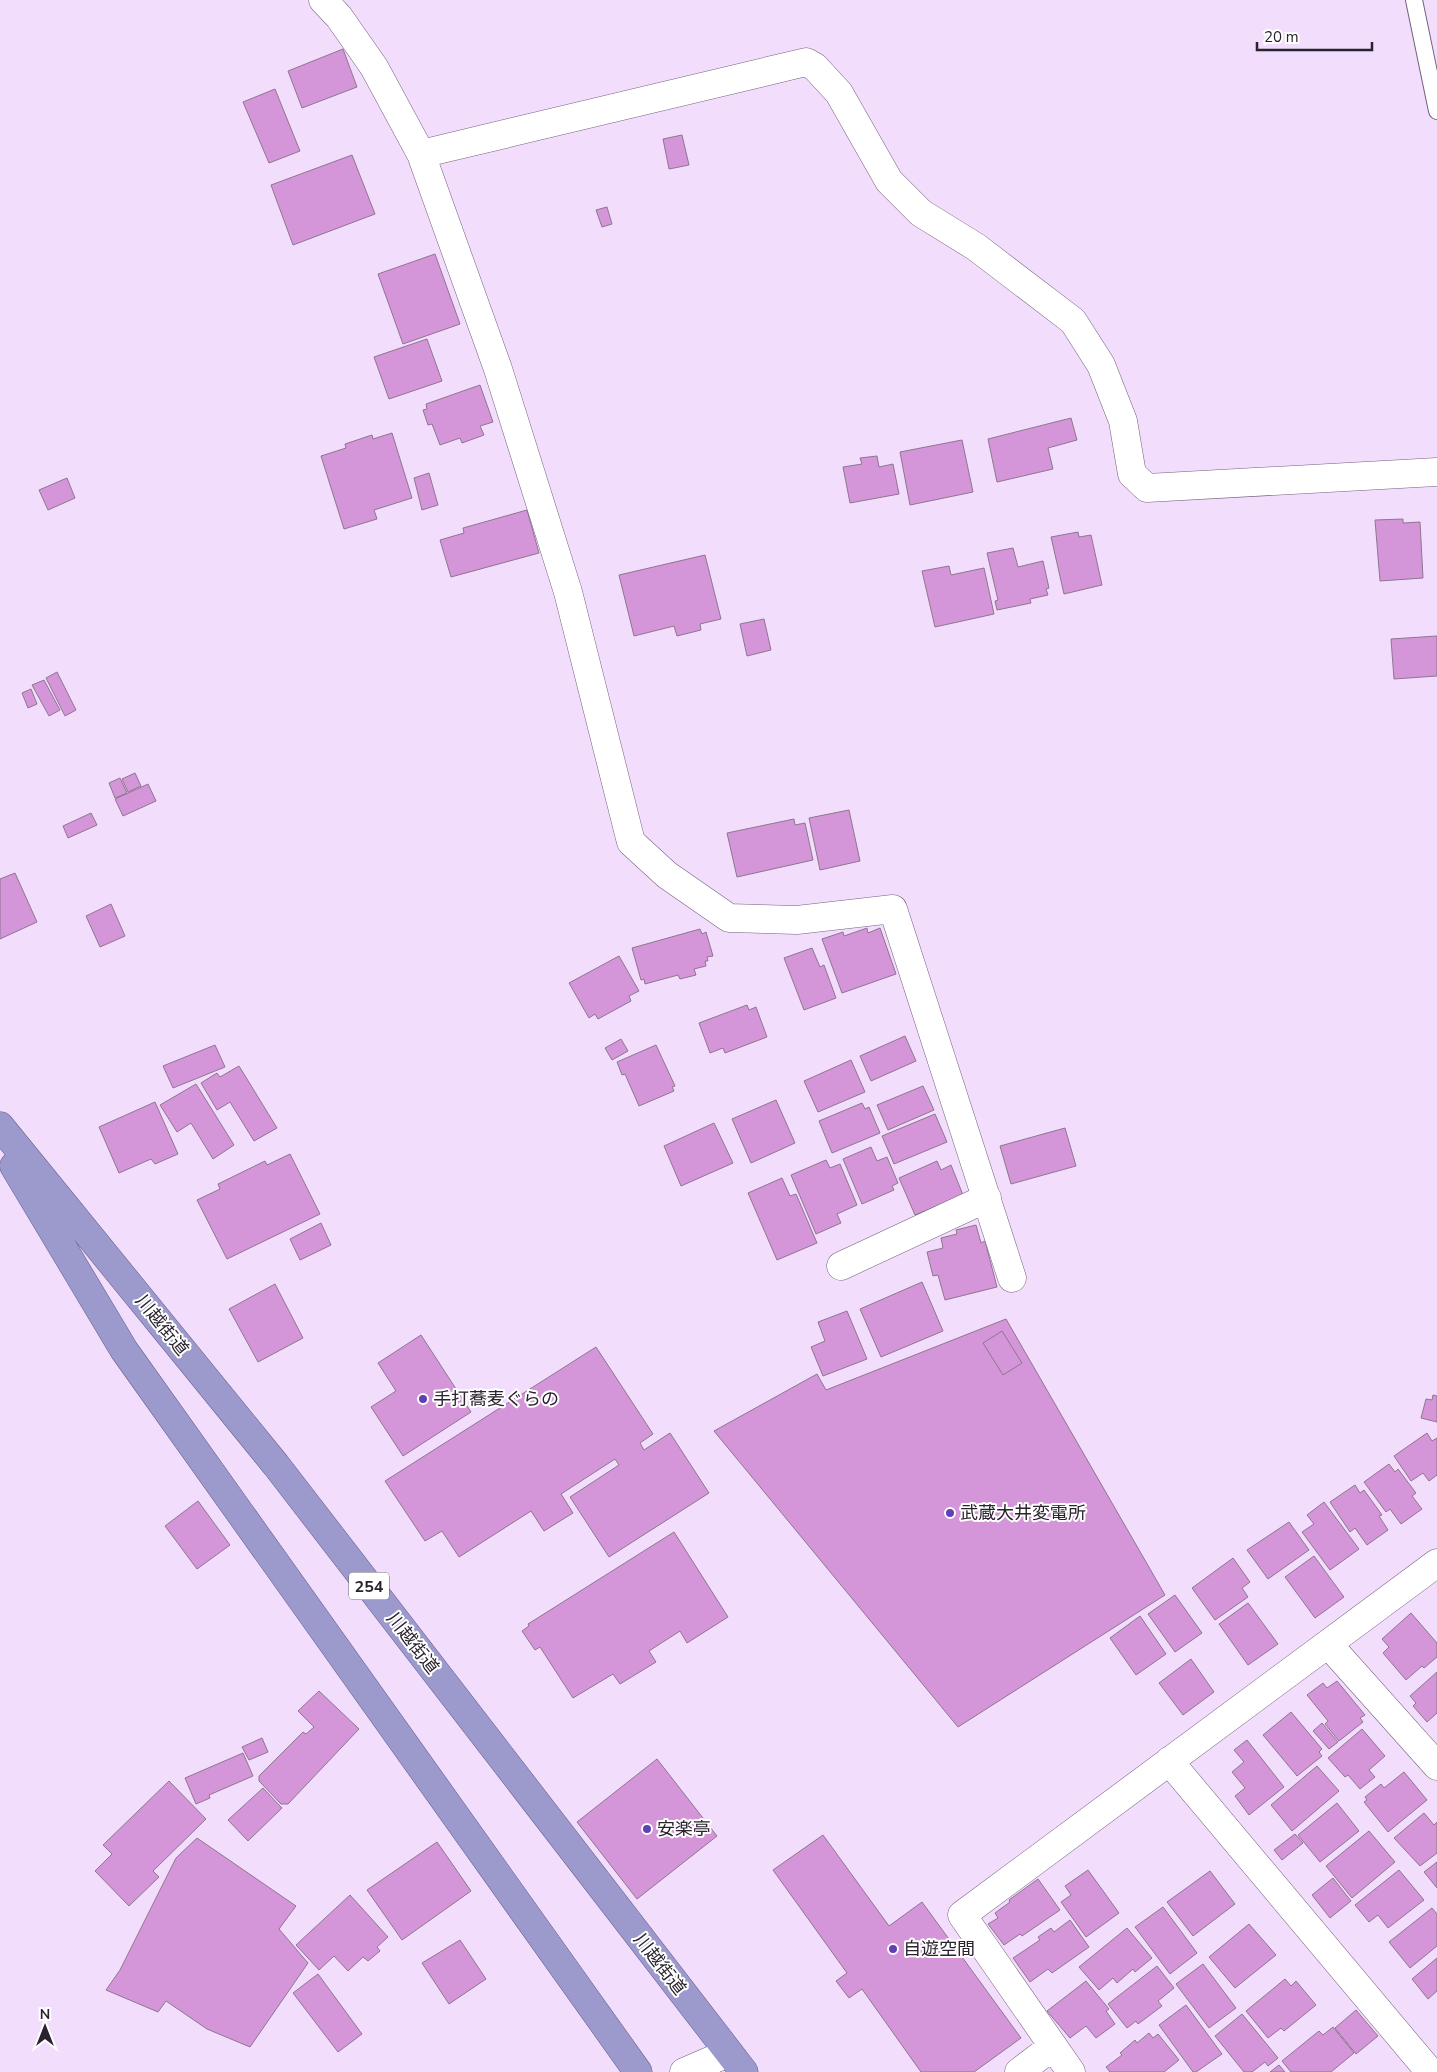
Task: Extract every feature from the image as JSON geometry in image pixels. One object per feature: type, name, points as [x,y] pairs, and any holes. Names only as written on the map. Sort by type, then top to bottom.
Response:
[{"type":"highway","name":"川越街道","points":[[0,1126],[276,1465],[736,2062]]},
{"type":"highway","points":[[0,1142],[124,1350],[638,2072]]},
{"type":"street","points":[[323,0],[339,17],[374,67],[421,154],[498,369],[568,592],[631,842],[667,875],[729,918],[797,920],[893,909],[1012,1278]]},
{"type":"street","points":[[421,154],[806,62],[815,67],[838,93],[889,181],[921,214],[976,248],[1073,321],[1105,375],[1122,421],[1132,474],[1147,488],[1437,472]]},
{"type":"street","points":[[841,1266],[987,1198]]},
{"type":"street","points":[[1071,2072],[962,1915],[1437,1563]]},
{"type":"street","points":[[1328,1644],[1437,1766]]},
{"type":"street","points":[[1169,1761],[1430,2072]]},
{"type":"street","points":[[1019,2072],[1052,2047]]},
{"type":"street","points":[[684,2072],[736,2062]]},
{"type":"lane","points":[[1414,0],[1437,111]]},
{"type":"building","points":[[343,49],[357,87],[302,108],[288,71]]},
{"type":"building","points":[[275,89],[300,151],[269,163],[243,102]]},
{"type":"building","points":[[682,135],[689,165],[669,169],[663,139]]},
{"type":"building","points":[[352,155],[375,214],[293,245],[271,185]]},
{"type":"building","points":[[607,207],[612,224],[602,227],[596,210]]},
{"type":"building","points":[[435,254],[460,324],[403,344],[378,274]]},
{"type":"building","points":[[427,339],[442,381],[389,399],[374,357]]},
{"type":"building","points":[[480,385],[493,422],[480,426],[484,435],[462,443],[460,438],[440,445],[432,424],[428,425],[423,410],[427,409],[426,404]]},
{"type":"building","points":[[1071,418],[1077,440],[1048,448],[1053,469],[997,482],[988,439]]},
{"type":"building","points":[[392,433],[412,498],[374,510],[377,519],[344,529],[321,456],[346,448],[345,444],[372,435],[373,439]]},
{"type":"building","points":[[962,440],[973,492],[910,505],[900,452]]},
{"type":"building","points":[[877,456],[879,467],[893,464],[899,494],[850,503],[843,467],[862,464],[860,458]]},
{"type":"building","points":[[429,473],[438,505],[422,510],[414,478]]},
{"type":"building","points":[[67,478],[75,498],[48,510],[39,490]]},
{"type":"building","points":[[527,510],[539,553],[451,577],[440,540],[464,533],[463,528]]},
{"type":"building","points":[[1403,519],[1403,523],[1420,522],[1423,578],[1380,581],[1375,520]]},
{"type":"building","points":[[1078,532],[1079,537],[1091,535],[1102,585],[1064,594],[1051,537]]},
{"type":"building","points":[[1013,548],[1018,567],[1043,561],[1049,588],[1046,589],[1048,595],[1030,599],[1031,603],[997,610],[995,601],[998,600],[987,553]]},
{"type":"building","points":[[705,555],[721,619],[700,624],[701,630],[677,636],[674,626],[634,636],[619,575]]},
{"type":"building","points":[[949,566],[951,575],[984,568],[994,614],[935,627],[922,571]]},
{"type":"building","points":[[764,619],[771,650],[747,656],[740,624]]},
{"type":"building","points":[[1437,636],[1437,676],[1394,679],[1391,639]]},
{"type":"building","points":[[57,672],[76,710],[65,716],[46,678]]},
{"type":"building","points":[[44,680],[60,710],[49,716],[32,685]]},
{"type":"building","points":[[31,689],[37,704],[28,708],[22,693]]},
{"type":"building","points":[[135,773],[141,786],[128,792],[122,779]]},
{"type":"building","points":[[120,778],[127,793],[115,798],[109,783]]},
{"type":"building","points":[[148,784],[156,801],[123,816],[115,799]]},
{"type":"building","points":[[849,810],[860,861],[820,870],[809,818]]},
{"type":"building","points":[[91,813],[97,825],[68,838],[63,826]]},
{"type":"building","points":[[794,819],[795,825],[805,823],[813,860],[737,877],[727,833]]},
{"type":"building","points":[[15,873],[37,922],[0,939],[0,879]]},
{"type":"building","points":[[111,904],[125,936],[100,947],[86,916]]},
{"type":"building","points":[[867,928],[868,933],[880,928],[896,974],[842,993],[822,939],[843,932],[844,936]]},
{"type":"building","points":[[700,929],[702,934],[706,932],[713,956],[707,957],[708,961],[705,961],[706,966],[694,969],[696,975],[680,979],[678,975],[645,984],[644,979],[641,980],[632,948]]},
{"type":"building","points":[[812,948],[820,967],[824,965],[836,998],[804,1010],[784,958]]},
{"type":"building","points":[[619,956],[639,991],[629,996],[631,1001],[598,1019],[595,1014],[589,1018],[569,983]]},
{"type":"building","points":[[747,1005],[749,1010],[756,1007],[767,1037],[725,1053],[723,1048],[710,1053],[699,1023]]},
{"type":"building","points":[[905,1036],[916,1061],[871,1081],[860,1056]]},
{"type":"building","points":[[621,1039],[628,1051],[612,1060],[605,1048]]},
{"type":"building","points":[[215,1045],[225,1067],[173,1088],[163,1066]]},
{"type":"building","points":[[656,1045],[675,1086],[672,1087],[674,1091],[639,1106],[625,1074],[622,1075],[617,1062]]},
{"type":"building","points":[[851,1060],[865,1092],[818,1112],[804,1081]]},
{"type":"building","points":[[239,1066],[277,1128],[254,1141],[230,1102],[217,1110],[201,1083],[217,1073],[220,1077]]},
{"type":"building","points":[[196,1084],[234,1145],[213,1159],[191,1123],[177,1132],[160,1105]]},
{"type":"building","points":[[923,1086],[934,1110],[888,1130],[877,1105]]},
{"type":"building","points":[[776,1100],[795,1143],[751,1163],[732,1119]]},
{"type":"building","points":[[155,1102],[178,1154],[155,1164],[151,1159],[119,1173],[99,1127]]},
{"type":"building","points":[[862,1103],[865,1109],[869,1107],[880,1133],[832,1153],[819,1121]]},
{"type":"building","points":[[935,1114],[947,1142],[894,1164],[882,1136]]},
{"type":"building","points":[[714,1123],[733,1163],[681,1186],[664,1146]]},
{"type":"building","points":[[1065,1128],[1076,1166],[1011,1184],[1000,1146]]},
{"type":"building","points":[[871,1147],[877,1161],[887,1157],[898,1183],[892,1186],[894,1190],[862,1204],[843,1159]]},
{"type":"building","points":[[290,1154],[320,1214],[227,1259],[197,1200],[220,1189],[218,1184],[265,1161],[267,1165]]},
{"type":"building","points":[[826,1160],[830,1168],[840,1164],[857,1205],[837,1214],[841,1223],[816,1234],[791,1175]]},
{"type":"building","points":[[937,1161],[941,1170],[951,1165],[963,1195],[915,1215],[899,1178]]},
{"type":"building","points":[[782,1178],[790,1196],[796,1194],[817,1243],[777,1260],[748,1193]]},
{"type":"building","points":[[321,1223],[331,1245],[300,1260],[290,1239]]},
{"type":"building","points":[[976,1225],[981,1243],[985,1241],[997,1287],[945,1300],[938,1275],[933,1276],[927,1252],[943,1248],[941,1238],[957,1234],[956,1230]]},
{"type":"building","points":[[922,1282],[943,1331],[881,1357],[860,1309]]},
{"type":"building","points":[[275,1284],[303,1338],[258,1362],[229,1309]]},
{"type":"building","points":[[847,1311],[867,1359],[823,1376],[811,1347],[825,1341],[818,1322]]},
{"type":"building","name":"武蔵大井変電所","points":[[1006,1319],[1165,1595],[958,1727],[714,1431],[817,1374],[826,1390]]},
{"type":"building","points":[[1002,1331],[1022,1363],[1003,1375],[983,1343]]},
{"type":"building","name":"手打蕎麦ぐらの","points":[[421,1335],[471,1412],[403,1456],[371,1407],[396,1391],[378,1363]]},
{"type":"building","points":[[596,1347],[653,1434],[640,1443],[644,1450],[670,1433],[709,1493],[609,1557],[570,1497],[619,1465],[615,1459],[561,1494],[573,1513],[544,1531],[531,1511],[459,1557],[442,1531],[425,1541],[385,1481]]},
{"type":"building","points":[[1433,1395],[1437,1396],[1437,1422],[1421,1418],[1426,1399],[1432,1400]]},
{"type":"building","points":[[1427,1433],[1432,1441],[1437,1438],[1437,1475],[1429,1481],[1423,1473],[1411,1481],[1394,1456]]},
{"type":"building","points":[[1389,1464],[1395,1472],[1398,1469],[1416,1493],[1412,1496],[1422,1509],[1401,1524],[1390,1509],[1386,1512],[1364,1482]]},
{"type":"building","points":[[1355,1485],[1360,1493],[1364,1490],[1382,1515],[1379,1516],[1388,1530],[1367,1545],[1355,1528],[1350,1532],[1330,1502]]},
{"type":"building","points":[[198,1501],[230,1545],[197,1569],[165,1526]]},
{"type":"building","points":[[1324,1502],[1359,1549],[1330,1570],[1302,1532],[1314,1524],[1307,1515]]},
{"type":"building","points":[[1289,1522],[1309,1550],[1268,1579],[1247,1550]]},
{"type":"building","points":[[674,1532],[728,1617],[687,1643],[680,1631],[649,1651],[656,1662],[620,1684],[613,1674],[573,1698],[540,1647],[535,1650],[522,1631],[529,1626],[528,1624]]},
{"type":"building","points":[[1314,1556],[1344,1597],[1315,1618],[1285,1577]]},
{"type":"building","points":[[1233,1558],[1250,1582],[1242,1588],[1248,1597],[1215,1620],[1192,1588]]},
{"type":"building","points":[[1175,1595],[1202,1633],[1175,1652],[1148,1614]]},
{"type":"building","points":[[1248,1603],[1278,1644],[1248,1665],[1219,1624]]},
{"type":"building","points":[[1411,1613],[1437,1643],[1437,1657],[1424,1668],[1422,1666],[1406,1680],[1383,1653],[1389,1647],[1382,1639]]},
{"type":"building","points":[[1140,1616],[1166,1654],[1136,1675],[1110,1638]]},
{"type":"building","points":[[1191,1659],[1214,1692],[1183,1715],[1159,1683]]},
{"type":"building","points":[[1437,1672],[1437,1713],[1427,1722],[1413,1706],[1416,1703],[1410,1696]]},
{"type":"building","points":[[1337,1681],[1365,1715],[1360,1718],[1363,1722],[1339,1741],[1325,1724],[1328,1721],[1307,1695],[1323,1683],[1327,1688]]},
{"type":"building","points":[[319,1691],[359,1729],[288,1804],[281,1804],[259,1781],[259,1776],[303,1732],[306,1734],[314,1727],[298,1711]]},
{"type":"building","points":[[1291,1712],[1322,1749],[1319,1752],[1322,1756],[1297,1776],[1263,1735]]},
{"type":"building","points":[[1322,1723],[1338,1742],[1329,1749],[1313,1731]]},
{"type":"building","points":[[1362,1729],[1385,1756],[1369,1770],[1375,1777],[1360,1789],[1348,1775],[1345,1777],[1328,1758]]},
{"type":"building","points":[[262,1738],[268,1752],[249,1760],[242,1747]]},
{"type":"building","points":[[1247,1740],[1284,1787],[1249,1815],[1235,1796],[1245,1788],[1232,1772],[1244,1762],[1234,1750]]},
{"type":"building","points":[[243,1753],[253,1776],[209,1795],[210,1798],[196,1804],[185,1778]]},
{"type":"building","name":"安楽亭","points":[[657,1759],[717,1836],[637,1899],[577,1822]]},
{"type":"building","points":[[1317,1766],[1339,1791],[1292,1831],[1271,1805]]},
{"type":"building","points":[[1404,1772],[1427,1800],[1388,1832],[1364,1802],[1367,1800],[1365,1797],[1381,1784],[1384,1788]]},
{"type":"building","points":[[169,1781],[206,1819],[153,1871],[159,1877],[129,1906],[95,1871],[112,1854],[103,1845]]},
{"type":"building","points":[[263,1788],[282,1808],[248,1841],[228,1820]]},
{"type":"building","points":[[1337,1803],[1359,1831],[1320,1862],[1298,1835]]},
{"type":"building","points":[[1424,1813],[1434,1825],[1437,1822],[1437,1853],[1420,1866],[1394,1838]]},
{"type":"building","points":[[1369,1831],[1395,1862],[1352,1898],[1326,1866]]},
{"type":"building","points":[[1295,1834],[1303,1843],[1282,1860],[1274,1850]]},
{"type":"building","name":"自遊空間","points":[[823,1835],[889,1926],[922,1902],[1021,2038],[974,2072],[921,2072],[862,1989],[849,1998],[836,1981],[847,1973],[773,1870]]},
{"type":"building","points":[[197,1838],[296,1906],[279,1929],[308,1963],[250,2047],[207,2029],[166,2001],[158,2012],[106,1990],[120,1970],[176,1858]]},
{"type":"building","points":[[437,1842],[471,1891],[402,1940],[367,1890]]},
{"type":"building","points":[[1437,1862],[1437,1888],[1424,1872]]},
{"type":"building","points":[[1088,1870],[1119,1913],[1086,1937],[1061,1902],[1071,1895],[1065,1886]]},
{"type":"building","points":[[1399,1870],[1424,1900],[1388,1928],[1378,1915],[1369,1922],[1355,1905]]},
{"type":"building","points":[[1210,1871],[1235,1904],[1193,1936],[1167,1902]]},
{"type":"building","points":[[1333,1878],[1351,1901],[1330,1918],[1312,1895]]},
{"type":"building","points":[[1038,1879],[1060,1910],[1022,1936],[1020,1934],[1004,1945],[988,1924],[998,1918],[995,1913],[1010,1902],[1009,1900]]},
{"type":"building","points":[[350,1895],[388,1937],[377,1947],[380,1951],[368,1961],[363,1957],[348,1971],[334,1956],[319,1970],[296,1945]]},
{"type":"building","points":[[1163,1907],[1197,1953],[1170,1974],[1135,1927]]},
{"type":"building","points":[[1432,1908],[1437,1914],[1437,1946],[1410,1968],[1389,1942]]},
{"type":"building","points":[[1070,1920],[1089,1947],[1052,1973],[1048,1969],[1030,1982],[1013,1958],[1040,1940],[1038,1937],[1051,1928],[1054,1932]]},
{"type":"building","points":[[1249,1924],[1276,1955],[1235,1988],[1209,1957]]},
{"type":"building","points":[[1127,1928],[1152,1958],[1135,1972],[1133,1969],[1117,1983],[1113,1978],[1099,1990],[1079,1967]]},
{"type":"building","points":[[460,1940],[486,1979],[449,2004],[422,1963]]},
{"type":"building","points":[[1437,1958],[1437,1991],[1428,1999],[1412,1979]]},
{"type":"building","points":[[1203,1964],[1236,2008],[1209,2028],[1176,1984]]},
{"type":"building","points":[[1157,1966],[1174,1988],[1158,2001],[1162,2006],[1138,2024],[1136,2021],[1127,2028],[1108,2004]]},
{"type":"building","points":[[318,1974],[362,2034],[338,2052],[293,1993]]},
{"type":"building","points":[[1285,1979],[1291,1986],[1296,1981],[1316,2005],[1284,2031],[1281,2028],[1268,2038],[1246,2011]]},
{"type":"building","points":[[1086,1981],[1109,2009],[1106,2011],[1115,2024],[1096,2038],[1086,2026],[1070,2038],[1047,2011]]},
{"type":"building","points":[[1186,2005],[1222,2054],[1196,2072],[1193,2072],[1159,2025]]},
{"type":"building","points":[[1356,2010],[1378,2036],[1356,2054],[1335,2028]]},
{"type":"building","points":[[1242,2014],[1278,2058],[1268,2066],[1265,2062],[1252,2072],[1244,2072],[1215,2036]]},
{"type":"building","points":[[1333,2027],[1354,2053],[1331,2072],[1291,2072],[1282,2061],[1319,2031],[1323,2035]]},
{"type":"building","points":[[1149,2033],[1153,2038],[1158,2034],[1179,2060],[1164,2072],[1110,2072],[1106,2067],[1122,2055],[1120,2053],[1135,2040],[1137,2043]]},
{"type":"building","points":[[1279,2065],[1285,2072],[1270,2072]]},
{"type":"place","name":"手打蕎麦ぐらの","points":[[423,1399]]},
{"type":"place","name":"武蔵大井変電所","points":[[950,1513]]},
{"type":"place","name":"安楽亭","points":[[647,1829]]},
{"type":"place","name":"自遊空間","points":[[893,1949]]}]
